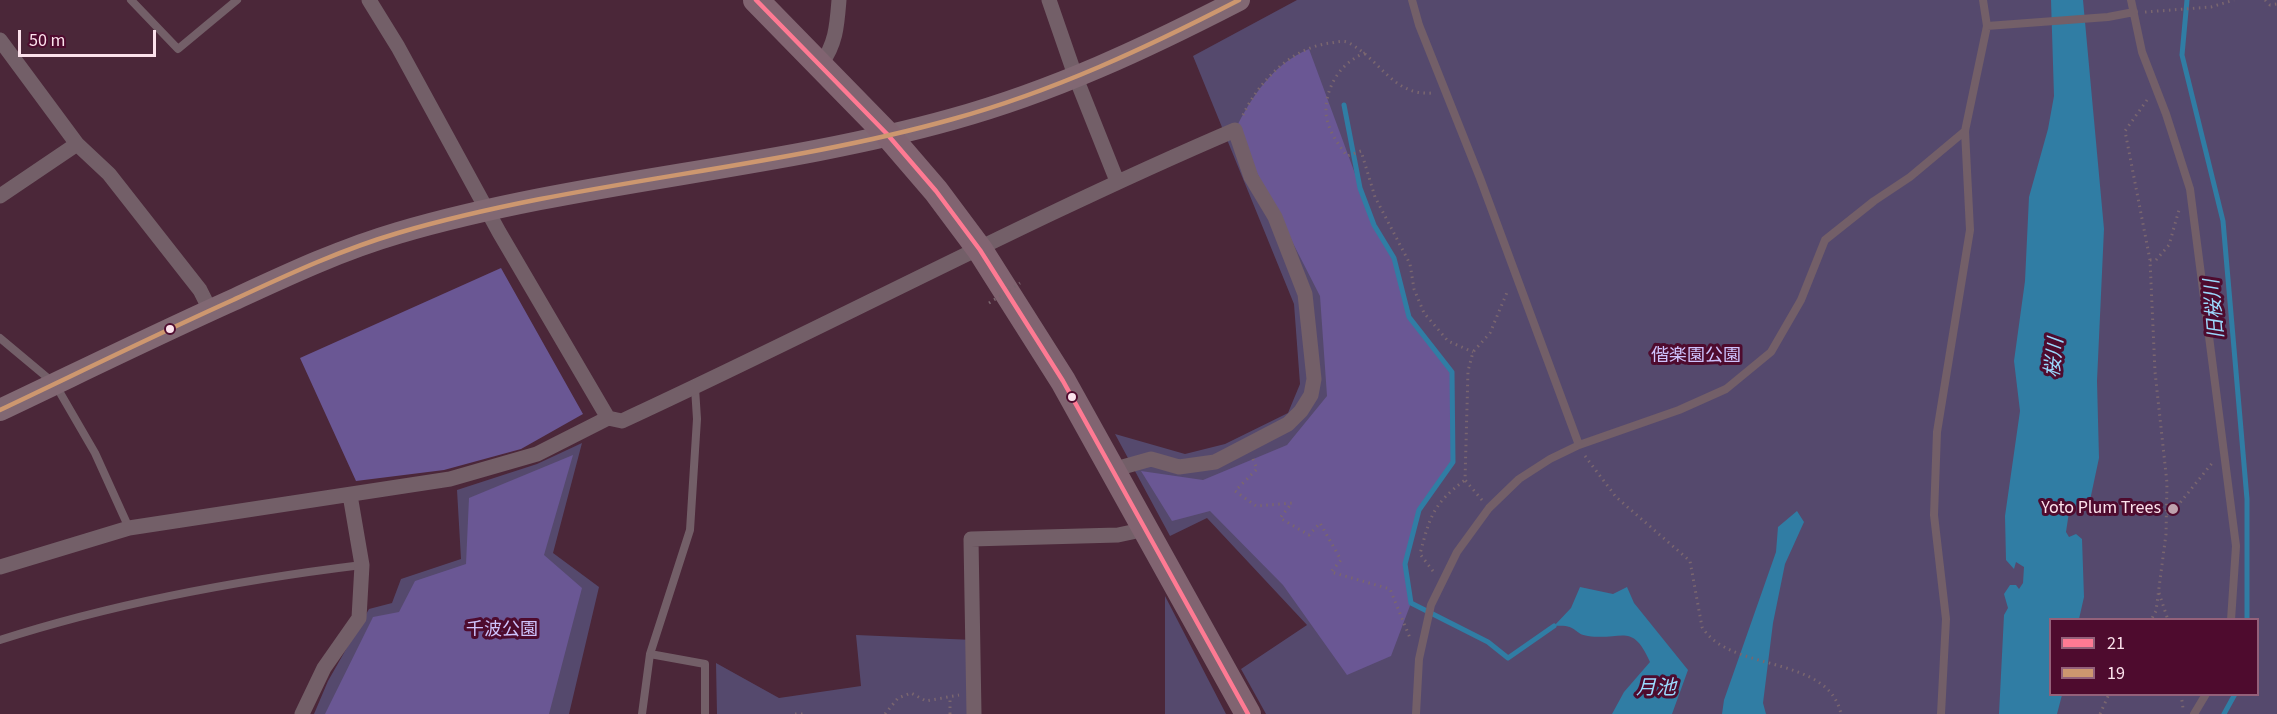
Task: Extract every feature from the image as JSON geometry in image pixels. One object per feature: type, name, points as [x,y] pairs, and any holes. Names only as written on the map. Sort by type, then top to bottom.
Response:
[{"type":"main road","points":[[756,0],[887,134],[936,191],[980,250],[1063,381],[1248,714]]},
{"type":"street","points":[[369,0],[398,47],[486,210],[608,418]]},
{"type":"street","points":[[820,64],[831,50],[836,34],[839,0]]},
{"type":"street","points":[[1049,0],[1076,78],[1118,181]]},
{"type":"street","points":[[0,410],[324,258],[396,233],[486,210],[685,175],[887,134],[972,113],[1076,78],[1129,55],[1239,0]]},
{"type":"street","points":[[0,40],[77,144],[109,174],[200,290],[210,310]]},
{"type":"street","points":[[0,567],[129,528],[450,479],[537,454],[608,418],[622,421],[695,388],[1118,181],[1236,130],[1251,177],[1275,217],[1305,294],[1314,379],[1311,395],[1301,411],[1288,424],[1215,462],[1196,466],[1179,466],[1151,459],[1112,470]]},
{"type":"street","points":[[0,196],[77,144]]},
{"type":"street","points":[[302,714],[324,668],[359,618],[362,565],[350,495]]},
{"type":"street","points":[[974,714],[970,539],[1118,535],[1146,529]]},
{"type":"lane","points":[[132,0],[178,49],[237,0]]},
{"type":"lane","points":[[1412,0],[1419,25],[1579,445]]},
{"type":"lane","points":[[1941,714],[1946,619],[1934,515],[1937,432],[1971,230],[1965,131],[1987,26],[1983,0]]},
{"type":"lane","points":[[2131,0],[2142,51],[2191,195],[2236,546],[2231,618]]},
{"type":"lane","points":[[1987,26],[2108,17],[2134,12]]},
{"type":"lane","points":[[1416,714],[1419,701],[1419,659],[1431,605],[1457,552],[1489,508],[1519,479],[1579,445],[1679,410],[1726,389],[1771,352],[1801,300],[1825,240],[1910,177],[1965,131]]},
{"type":"lane","points":[[0,338],[55,384],[95,453],[129,528]]},
{"type":"lane","points":[[642,714],[650,654],[690,530],[697,419],[695,388]]},
{"type":"lane","points":[[0,640],[48,625],[178,593],[266,577],[362,565]]},
{"type":"lane","points":[[650,654],[705,664],[705,714]]},
{"type":"lane","points":[[2194,714],[2205,696]]},
{"type":"path","points":[[2224,5],[2227,0]]},
{"type":"path","points":[[2134,12],[2168,12],[2211,7],[2224,5],[2234,0]]},
{"type":"path","points":[[2265,0],[2271,5],[2277,4]]},
{"type":"path","points":[[1236,130],[1250,99],[1292,56],[1321,44],[1346,41],[1365,53],[1399,87],[1421,94],[1446,93]]},
{"type":"path","points":[[1365,53],[1350,58],[1338,74],[1328,96],[1326,115],[1335,140],[1347,156],[1361,151],[1375,197],[1410,264],[1414,290],[1424,313],[1448,341],[1473,352]]},
{"type":"path","points":[[2152,618],[2156,611],[2167,514],[2167,483],[2155,372],[2150,260],[2125,131],[2136,112],[2157,90]]},
{"type":"path","points":[[2150,260],[2156,260],[2169,245],[2178,211],[2191,195]]},
{"type":"path","points":[[1489,508],[1465,480],[1468,371],[1473,352],[1490,333],[1515,274]]},
{"type":"path","points":[[989,303],[1020,283]]},
{"type":"path","points":[[1579,445],[1588,462],[1616,497],[1690,561],[1702,627],[1719,644],[1739,653],[1802,672],[1834,697],[1841,714]]},
{"type":"path","points":[[1248,446],[1257,469],[1234,491],[1256,506],[1292,503],[1280,518],[1309,535],[1320,523],[1341,560],[1330,572],[1390,589],[1419,659]]},
{"type":"path","points":[[2167,514],[2175,508],[2224,449]]},
{"type":"path","points":[[1444,579],[1428,567],[1420,554],[1429,520],[1442,497],[1465,480]]},
{"type":"path","points":[[2158,592],[2167,618]]},
{"type":"path","points":[[885,714],[898,698],[911,693],[926,701],[974,692]]},
{"type":"path","points":[[950,696],[950,714]]},
{"type":"path","points":[[2100,714],[2108,696]]},
{"type":"path","points":[[2181,696],[2184,714]]},
{"type":"path","points":[[795,714],[806,714]]},
{"type":"green space","name":"偕楽園公園","points":[[1297,0],[2277,0],[2277,714],[1266,714],[1241,669],[1307,625],[1207,518],[1170,536],[1115,434],[1185,454],[1225,444],[1288,413],[1300,384],[1294,304],[1193,56]]},
{"type":"green space","points":[[1309,49],[1374,225],[1394,258],[1409,317],[1452,372],[1453,462],[1419,510],[1405,564],[1411,603],[1391,656],[1347,675],[1283,585],[1210,511],[1172,521],[1141,471],[1203,480],[1287,445],[1327,396],[1320,296],[1235,130],[1256,93],[1274,72],[1296,55]]},
{"type":"green space","points":[[501,268],[583,414],[521,449],[444,470],[356,481],[300,358]]},
{"type":"green space","name":"千波公園","points":[[582,443],[553,553],[599,587],[569,714],[314,714],[328,681],[369,609],[392,603],[401,579],[461,559],[457,490],[537,464]]},
{"type":"green space","name":"千波公園","points":[[573,455],[544,555],[582,588],[549,714],[325,714],[373,617],[399,612],[415,581],[466,564],[469,498]]},
{"type":"green space","points":[[1165,596],[1226,714],[1165,714]]},
{"type":"green space","points":[[856,635],[974,640],[974,714],[717,714],[716,663],[779,698],[861,686]]},
{"type":"water","name":"桜川","points":[[2051,0],[2083,0],[2104,229],[2097,381],[2099,458],[2089,505],[2079,513],[2074,506],[2069,512],[2066,532],[2069,537],[2076,534],[2082,539],[2084,597],[2079,618],[2049,618],[2049,696],[2062,696],[2057,714],[1999,714],[2004,615],[2008,608],[2004,594],[2010,585],[2016,585],[2019,589],[2023,583],[2024,567],[2016,562],[2014,569],[2006,560],[2005,516],[2020,411],[2014,361],[2025,281],[2029,197],[2048,129],[2054,96]]},
{"type":"water","name":"月池","points":[[1797,511],[1804,522],[1785,564],[1773,623],[1763,703],[1766,714],[1722,714],[1724,700],[1776,552],[1778,527]]},
{"type":"water","name":"月池","points":[[1580,587],[1613,594],[1627,587],[1634,603],[1688,670],[1672,714],[1612,714],[1624,692],[1650,662],[1638,641],[1631,637],[1588,636],[1567,626],[1554,626],[1571,608]]},
{"type":"waterway","name":"旧桜川","points":[[2187,0],[2182,55],[2223,221],[2247,499],[2247,618]]},
{"type":"waterway","points":[[1344,105],[1360,188],[1374,225],[1394,258],[1409,317],[1452,372],[1453,462],[1419,510],[1405,564],[1411,603],[1488,642],[1508,658],[1554,626]]},
{"type":"waterway","name":"旧桜川","points":[[2224,714],[2234,696]]},
{"type":"transit line","name":"21","points":[[756,0],[887,134],[936,191],[980,250],[1063,381],[1248,714]]},
{"type":"transit line","name":"19","points":[[0,410],[273,281],[376,240],[466,215],[535,200],[815,151],[953,119],[1063,82],[1169,35],[1239,0]]},
{"type":"place","name":"Yoto Plum Trees","points":[[2173,509]]}]
